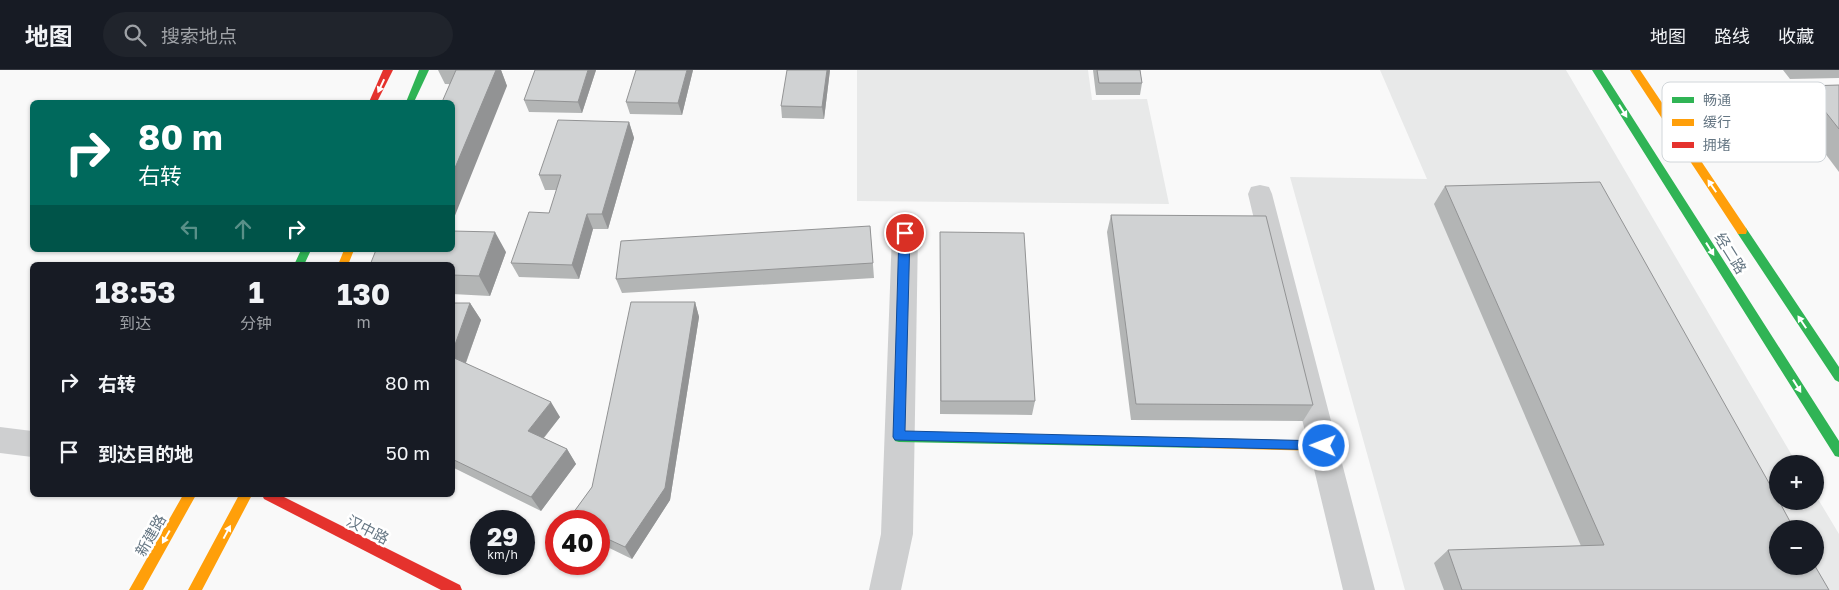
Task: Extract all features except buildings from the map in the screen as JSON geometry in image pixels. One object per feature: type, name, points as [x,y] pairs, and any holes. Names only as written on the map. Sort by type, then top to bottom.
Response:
[{"type":"main road","points":[[374,100],[388,70]]},
{"type":"main road","points":[[411,100],[424,70]]},
{"type":"main road","name":"经二路","points":[[1597,70],[1839,452]]},
{"type":"main road","name":"经二路","points":[[1635,70],[1662,111]]},
{"type":"main road","name":"经二路","points":[[1696,162],[1839,377]]},
{"type":"main road","points":[[899,437],[1324,446]]},
{"type":"main road","name":"新建路","points":[[136,590],[189,497]]},
{"type":"main road","points":[[195,590],[245,497]]},
{"type":"main road","name":"汉中路","points":[[272,497],[455,590]]},
{"type":"street","points":[[1260,194],[1359,590]]},
{"type":"street","points":[[885,590],[897,534],[905,233]]},
{"type":"street","points":[[0,440],[30,444]]},
{"type":"shaded area","points":[[857,70],[1088,70],[1092,100],[1147,99],[1169,204],[857,201]]},
{"type":"shaded area","points":[[1380,70],[1566,70],[1792,455],[1769,455],[1769,510],[1824,509],[1839,534],[1839,590],[1405,590],[1290,177],[1427,179]]},
{"type":"traffic: fast","points":[[411,100],[424,70]]},
{"type":"traffic: fast","points":[[1597,70],[1839,452]]},
{"type":"traffic: fast","points":[[1742,231],[1839,377]]},
{"type":"traffic: fast","points":[[300,262],[305,252]]},
{"type":"traffic: fast","points":[[899,437],[1203,443]]},
{"type":"traffic: slow","points":[[1635,70],[1662,111]]},
{"type":"traffic: slow","points":[[1696,162],[1742,231]]},
{"type":"traffic: slow","points":[[344,262],[348,252]]},
{"type":"traffic: slow","points":[[1203,443],[1324,446]]},
{"type":"traffic: slow","points":[[136,590],[189,497]]},
{"type":"traffic: slow","points":[[195,590],[245,497]]},
{"type":"traffic: jam","points":[[374,100],[388,70]]},
{"type":"traffic: jam","points":[[272,497],[455,590]]},
{"type":"route","points":[[905,233],[899,437],[1324,446]]}]
